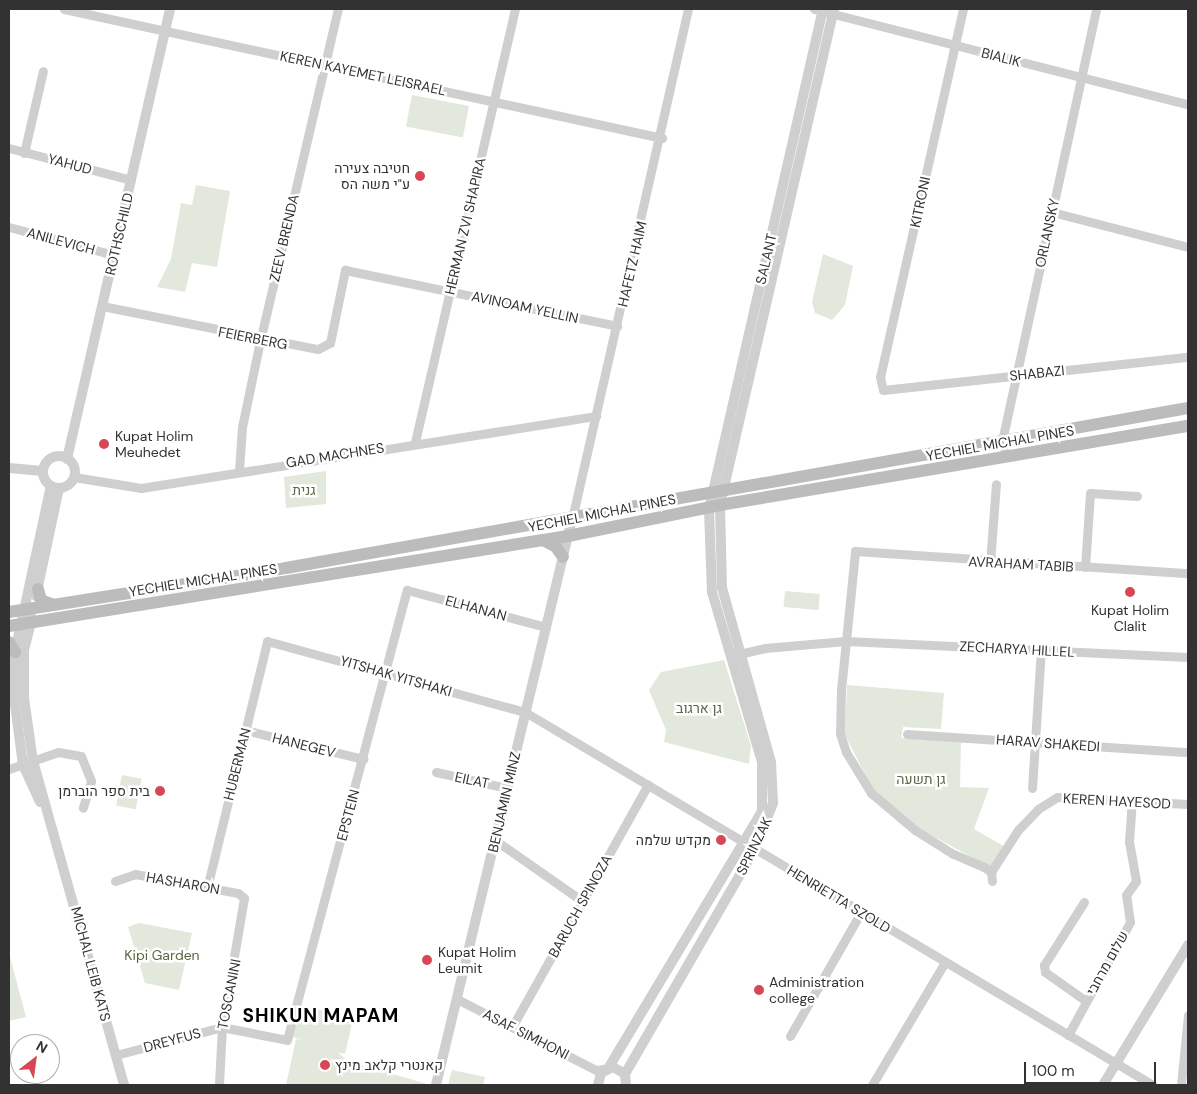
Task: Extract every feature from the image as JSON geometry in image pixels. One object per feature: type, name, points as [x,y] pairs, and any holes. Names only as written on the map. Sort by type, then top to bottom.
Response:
[{"type":"main road","name":"YECHIEL MICHAL PINES","points":[[9,612],[572,518],[1188,408]]},
{"type":"main road","name":"YECHIEL MICHAL PINES","points":[[20,625],[568,536],[714,507],[1188,426]]},
{"type":"main road","points":[[543,540],[556,547],[562,557]]},
{"type":"main road","points":[[38,589],[41,600],[54,606]]},
{"type":"street","name":"KEREN KAYEMET LEISRAEL","points":[[66,9],[662,138]]},
{"type":"street","name":"ROTHSCHILD","points":[[67,459],[170,9]]},
{"type":"street","name":"ZEEV BRENDA","points":[[240,470],[242,427],[260,341],[338,9]]},
{"type":"street","name":"HERMAN ZVI SHAPIRA","points":[[415,442],[516,9]]},
{"type":"street","name":"HAFETZ HAIM","points":[[572,518],[662,138],[688,9]]},
{"type":"street","name":"KITRONI","points":[[887,392],[880,384],[880,377],[963,9]]},
{"type":"street","name":"ORLANSKY","points":[[1002,441],[1096,9]]},
{"type":"street","name":"BIALIK","points":[[820,10],[834,11],[954,45],[1188,104]]},
{"type":"street","name":"SALANT","points":[[718,491],[820,10]]},
{"type":"street","name":"SALANT","points":[[714,507],[834,11]]},
{"type":"street","points":[[24,152],[43,71]]},
{"type":"street","name":"YAHUD","points":[[9,148],[131,180]]},
{"type":"street","points":[[1052,212],[1188,247]]},
{"type":"street","name":"ANILEVICH","points":[[9,227],[114,255]]},
{"type":"street","name":"FEIERBERG","points":[[102,306],[260,341],[318,349],[330,343],[345,270]]},
{"type":"street","name":"AVINOAM YELLIN","points":[[345,270],[617,326]]},
{"type":"street","name":"SHABAZI","points":[[887,392],[1016,374],[1188,357]]},
{"type":"street","name":"GAD MACHNES","points":[[74,477],[141,488],[415,442],[596,416]]},
{"type":"street","points":[[1002,441],[1007,456]]},
{"type":"street","points":[[28,610],[55,487],[74,477],[67,459],[52,458],[43,470]]},
{"type":"street","points":[[9,468],[43,470]]},
{"type":"street","points":[[28,610],[38,589],[55,487],[43,470]]},
{"type":"street","points":[[990,563],[996,484]]},
{"type":"street","points":[[1085,567],[1090,493],[1137,496]]},
{"type":"street","name":"SPRINZAK","points":[[601,1074],[745,843],[762,811],[762,762],[729,657],[712,592],[710,528],[714,507]]},
{"type":"street","name":"SPRINZAK","points":[[627,1081],[755,849],[772,803],[771,762],[722,588],[714,507]]},
{"type":"street","points":[[688,512],[702,517],[710,528]]},
{"type":"street","name":"BENJAMIN MINZ","points":[[436,1085],[572,518]]},
{"type":"street","name":"AVRAHAM TABIB","points":[[846,641],[855,551],[990,563],[1188,573]]},
{"type":"street","name":"ELHANAN","points":[[407,590],[546,627]]},
{"type":"street","name":"EPSTEIN","points":[[287,1040],[387,673],[407,590]]},
{"type":"street","name":"MICHAL LEIB KATS","points":[[28,610],[12,647],[15,704],[28,763],[58,842],[124,1085]]},
{"type":"street","name":"MICHAL LEIB KATS","points":[[20,625],[24,650],[24,698],[28,763]]},
{"type":"street","name":"YITSHAK YITSHAKI","points":[[267,641],[525,712]]},
{"type":"street","name":"HUBERMAN","points":[[208,888],[267,641]]},
{"type":"street","name":"ZECHARYA HILLEL","points":[[729,657],[740,653],[846,641],[1188,657]]},
{"type":"street","name":"KEREN HAYESOD","points":[[846,641],[840,734],[867,787],[915,830],[992,876],[1025,823],[1057,797],[1132,803],[1188,804]]},
{"type":"street","points":[[1032,788],[1041,650]]},
{"type":"street","name":"HENRIETTA SZOLD","points":[[525,712],[1153,1085]]},
{"type":"street","name":"HANEGEV","points":[[245,730],[363,760]]},
{"type":"street","name":"HARAV SHAKEDI","points":[[907,734],[1188,752]]},
{"type":"street","points":[[9,768],[58,752],[80,756],[91,780],[83,808]]},
{"type":"street","name":"EILAT","points":[[436,772],[507,788]]},
{"type":"street","name":"BARUCH SPINOZA","points":[[512,1027],[648,786]]},
{"type":"street","name":"שלום מרחבי","points":[[1068,1035],[1130,922],[1126,895],[1136,881],[1129,842],[1132,803]]},
{"type":"street","points":[[495,840],[582,901]]},
{"type":"street","name":"HASHARON","points":[[115,881],[135,874],[238,893],[246,904]]},
{"type":"street","points":[[1084,902],[1044,964],[1045,972],[1086,1001]]},
{"type":"street","name":"TOSCANINI","points":[[219,1085],[222,1027],[246,904]]},
{"type":"street","points":[[790,1036],[861,912]]},
{"type":"street","points":[[1103,1085],[1188,948]]},
{"type":"street","points":[[872,1085],[945,962]]},
{"type":"street","name":"ASAF SIMHONI","points":[[456,999],[601,1074]]},
{"type":"street","points":[[1181,1085],[1188,1015]]},
{"type":"street","name":"DREYFUS","points":[[116,1055],[222,1027],[287,1040]]},
{"type":"street","points":[[601,1074],[627,1081]]},
{"type":"green space","points":[[412,95],[469,106],[463,137],[406,126]]},
{"type":"green space","points":[[196,185],[230,191],[217,267],[192,263],[185,292],[157,287],[171,259],[181,203],[192,205]]},
{"type":"green space","points":[[823,254],[853,266],[845,305],[832,320],[815,313],[812,302]]},
{"type":"green space","name":"גנית","points":[[326,471],[326,504],[286,508],[284,477]]},
{"type":"green space","points":[[785,591],[820,594],[818,610],[784,607]]},
{"type":"green space","name":"גן ארגוב","points":[[724,660],[751,746],[749,764],[664,742],[666,730],[649,690],[661,672]]},
{"type":"green space","name":"גן תשעה","points":[[847,685],[944,693],[941,729],[903,727],[901,738],[961,742],[960,787],[989,788],[974,829],[1005,847],[992,868],[918,828],[873,790],[845,735]]},
{"type":"green space","points":[[122,775],[142,779],[136,809],[116,805]]},
{"type":"green space","name":"Kipi Garden","points":[[139,923],[192,933],[179,990],[145,983],[128,927]]},
{"type":"green space","points":[[9,953],[26,1017],[9,1021]]},
{"type":"green space","name":"קאנטרי קלאב מינץ","points":[[301,1005],[353,1019],[345,1054],[338,1052],[347,1061],[431,1085],[286,1085],[296,1039],[303,1040],[293,1037]]},
{"type":"green space","points":[[452,1070],[485,1077],[483,1085],[448,1085]]},
{"type":"place","name":"חטיבה צעירה ע\"י משה הס","points":[[420,176]]},
{"type":"place","name":"Kupat Holim Meuhedet","points":[[104,444]]},
{"type":"place","name":"Kupat Holim Clalit","points":[[1130,592]]},
{"type":"place","name":"בית ספר הוברמן","points":[[160,791]]},
{"type":"place","name":"מקדש שלמה","points":[[721,840]]},
{"type":"place","name":"Kupat Holim Leumit","points":[[427,960]]},
{"type":"place","name":"Administration college","points":[[759,990]]},
{"type":"place","name":"קאנטרי קלאב מינץ","points":[[325,1065]]},
{"type":"district","name":"SHIKUN MAPAM","points":[[321,1016]]}]
